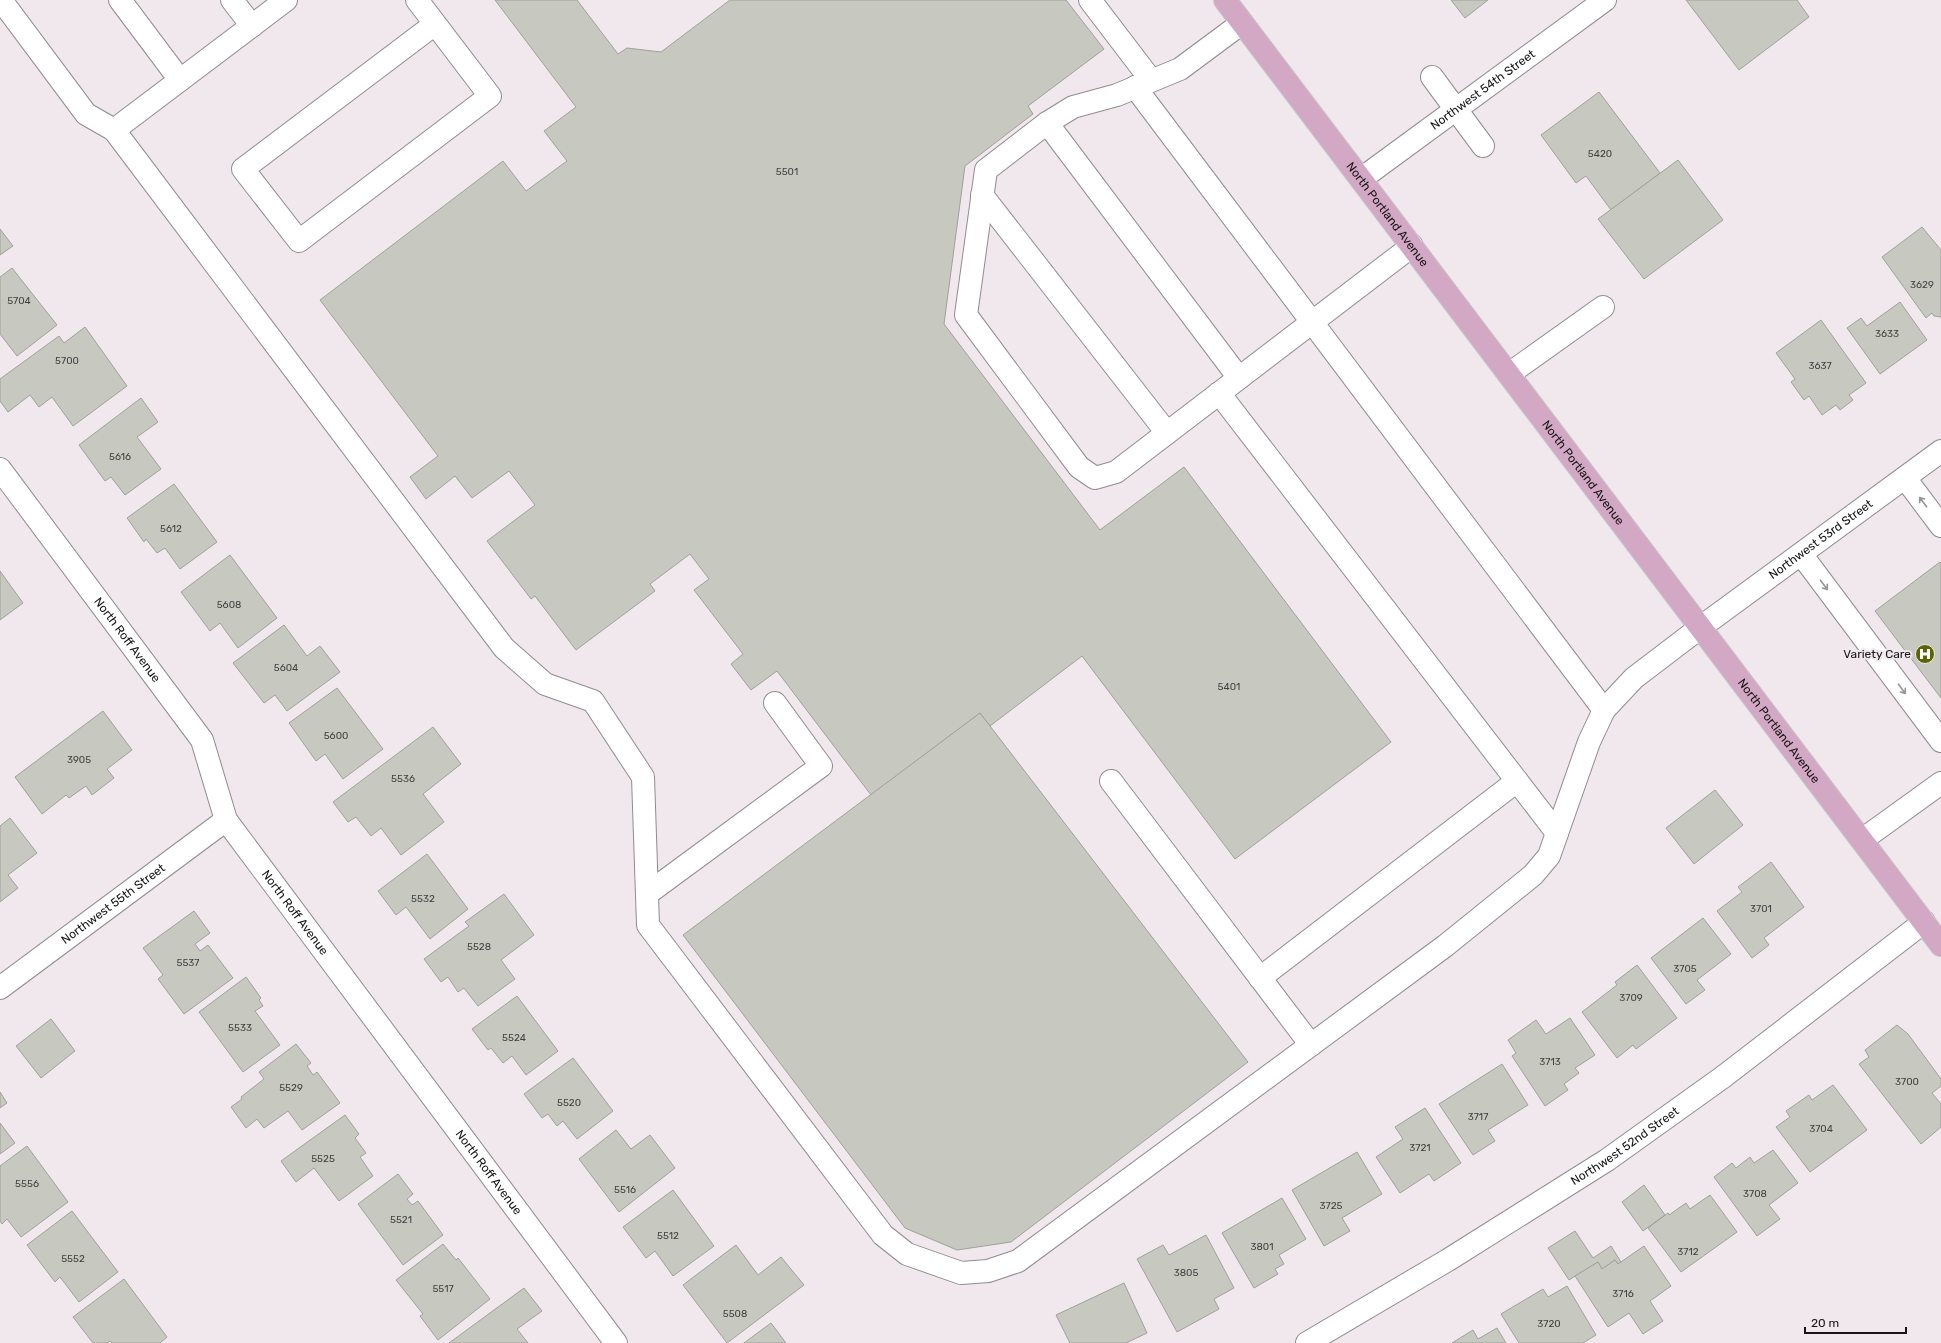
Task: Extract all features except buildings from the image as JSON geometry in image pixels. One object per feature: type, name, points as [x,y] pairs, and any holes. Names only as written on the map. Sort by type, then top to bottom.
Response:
[{"type":"main road","name":"North Portland Avenue","points":[[1225,0],[1941,945]]},
{"type":"street","points":[[1,0],[86,114],[114,130],[286,0]]},
{"type":"street","points":[[120,0],[180,80]]},
{"type":"street","points":[[232,0],[252,26]]},
{"type":"street","points":[[417,0],[490,96],[298,241],[243,169],[435,24]]},
{"type":"street","points":[[1090,0],[1143,84],[1312,322],[1604,710]]},
{"type":"street","name":"Northwest 54th Street","points":[[1361,179],[1605,0]]},
{"type":"street","points":[[1242,23],[1180,69],[1117,95],[1073,107],[1047,123],[986,170],[966,315],[1079,467],[1095,478],[1116,472],[1412,246]]},
{"type":"street","points":[[1432,77],[1483,146]]},
{"type":"street","points":[[1047,123],[1239,378]]},
{"type":"street","name":"Northwest 53rd Street","points":[[114,130],[504,648],[545,684],[593,701],[643,777],[648,925],[884,1235],[907,1254],[961,1272],[988,1271],[1018,1261],[1445,946],[1533,875],[1549,856],[1589,742],[1604,710],[1634,678],[1941,451]]},
{"type":"street","points":[[982,195],[1167,433]]},
{"type":"street","points":[[1509,374],[1603,307]]},
{"type":"street","points":[[1219,393],[1557,833]]},
{"type":"street","name":"North Roff Avenue","points":[[0,469],[202,740],[226,820],[616,1343]]},
{"type":"street","points":[[1905,478],[1941,526]]},
{"type":"street","points":[[1801,554],[1941,741]]},
{"type":"street","points":[[647,894],[821,766],[774,704]]},
{"type":"street","points":[[1111,781],[1311,1045]]},
{"type":"street","points":[[1260,978],[1517,781]]},
{"type":"street","points":[[1862,840],[1941,783]]},
{"type":"street","name":"Northwest 55th Street","points":[[0,988],[226,820]]},
{"type":"street","name":"Northwest 52nd Street","points":[[1307,1343],[1448,1260],[1607,1160],[1723,1077],[1924,922]]},
{"type":"place","name":"Variety Care","points":[[1925,654]]}]
